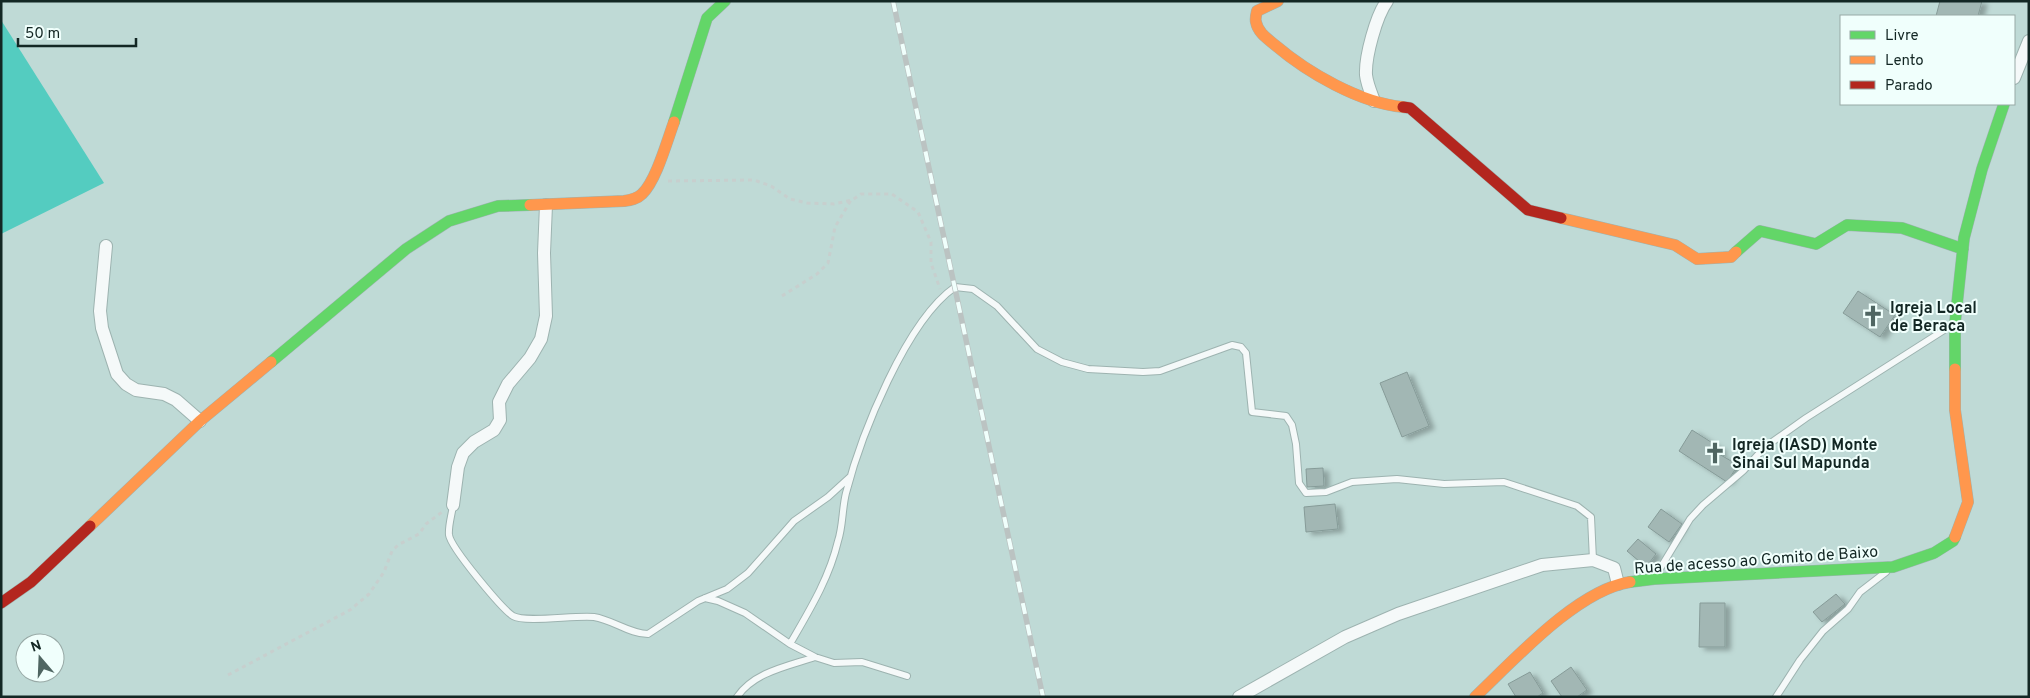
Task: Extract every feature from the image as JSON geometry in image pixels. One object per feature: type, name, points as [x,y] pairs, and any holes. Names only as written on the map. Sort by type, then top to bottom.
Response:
[{"type":"street","points":[[1,603],[31,582],[200,421],[406,249],[449,222],[498,206],[624,202],[637,199],[652,180],[681,105],[707,18],[725,1]]},
{"type":"street","points":[[1278,1],[1257,11],[1255,21],[1261,33],[1289,57],[1322,79],[1374,101],[1389,106],[1410,108],[1528,210],[1675,245],[1697,259],[1731,257],[1760,231],[1816,244],[1847,225],[1902,228],[1963,249]]},
{"type":"street","points":[[1374,101],[1366,76],[1367,60],[1376,23],[1382,7],[1387,1]]},
{"type":"street","points":[[2015,76],[2029,41]]},
{"type":"street","points":[[1955,323],[1964,238],[1982,169],[2004,105]]},
{"type":"street","points":[[453,505],[458,467],[464,453],[474,442],[494,430],[500,420],[499,402],[508,384],[530,358],[541,339],[546,316],[544,253],[546,205]]},
{"type":"street","points":[[106,246],[100,312],[102,328],[117,374],[126,384],[136,390],[164,394],[176,400],[200,421]]},
{"type":"street","name":"Rua de acesso ao Gomito de Baixo","points":[[1475,697],[1551,627],[1586,600],[1618,584],[1654,579],[1893,567],[1934,553],[1954,541],[1968,502],[1955,410],[1955,323]]},
{"type":"street","points":[[1239,697],[1345,637],[1398,614],[1542,564],[1593,560],[1614,568],[1618,584]]},
{"type":"lane","points":[[790,644],[821,591],[838,541],[851,476],[877,406],[898,360],[925,318],[942,296],[955,287],[973,290],[997,306],[1038,350],[1062,362],[1088,370],[1160,371],[1232,345],[1241,347],[1246,353],[1252,412],[1286,416],[1292,425],[1296,444],[1299,484],[1306,493],[1326,492],[1352,482],[1397,479],[1444,484],[1504,482],[1577,506],[1591,517],[1593,560]]},
{"type":"lane","points":[[1654,579],[1690,519],[1703,505],[1743,472],[1765,447],[1806,418],[1955,323]]},
{"type":"lane","points":[[453,505],[449,536],[454,546],[481,582],[514,616],[526,618],[593,617],[614,622],[638,634],[648,634],[703,597],[727,589],[748,573],[794,521],[828,497],[851,476]]},
{"type":"lane","points":[[1776,697],[1822,631],[1848,610],[1860,592],[1893,567]]},
{"type":"lane","points":[[703,597],[718,601],[745,614],[790,644],[815,657],[834,664],[862,662],[907,676]]},
{"type":"lane","points":[[737,697],[744,686],[759,677],[815,657]]},
{"type":"path","points":[[652,180],[754,180],[770,186],[790,199],[807,203],[834,204],[852,200],[861,194],[892,194],[918,212],[930,242],[932,263],[942,296]]},
{"type":"path","points":[[782,296],[817,274],[828,263],[835,227],[852,200]]},
{"type":"path","points":[[228,675],[350,610],[369,594],[384,572],[392,551],[398,545],[419,534],[436,515],[453,505]]},
{"type":"water","points":[[1,20],[104,183],[1,234]]},
{"type":"building","points":[[1940,1],[1982,1],[1978,15],[1936,15]]},
{"type":"building","points":[[1858,291],[1895,315],[1880,337],[1843,313]]},
{"type":"building","points":[[1407,372],[1429,426],[1402,437],[1380,383]]},
{"type":"building","points":[[1692,430],[1722,449],[1719,454],[1738,465],[1727,482],[1679,451]]},
{"type":"building","points":[[1323,468],[1324,486],[1307,487],[1306,469]]},
{"type":"building","points":[[1335,504],[1338,529],[1306,532],[1304,507]]},
{"type":"building","points":[[1661,509],[1682,524],[1669,542],[1648,527]]},
{"type":"building","points":[[1638,539],[1656,554],[1646,567],[1627,551]]},
{"type":"building","points":[[1836,594],[1845,604],[1822,622],[1813,612]]},
{"type":"building","points":[[1700,603],[1725,603],[1725,647],[1699,647]]},
{"type":"building","points":[[1571,667],[1587,690],[1577,697],[1562,697],[1551,681]]},
{"type":"building","points":[[1530,672],[1543,693],[1537,697],[1516,697],[1508,684]]},
{"type":"railway","points":[[893,1],[1043,697]]},
{"type":"traffic: fast","points":[[674,122],[707,18],[725,1]]},
{"type":"traffic: fast","points":[[1955,369],[1955,323],[1964,238],[1982,169],[2004,105]]},
{"type":"traffic: fast","points":[[271,362],[406,249],[449,221],[498,206],[530,205]]},
{"type":"traffic: fast","points":[[1736,252],[1760,231],[1816,244],[1847,225],[1902,228],[1963,249]]},
{"type":"traffic: fast","points":[[1630,582],[1654,579],[1893,567],[1934,553],[1953,541],[1955,537]]},
{"type":"traffic: slow","points":[[1278,1],[1257,11],[1257,26],[1266,38],[1288,56],[1335,85],[1370,100],[1403,107]]},
{"type":"traffic: slow","points":[[530,205],[624,201],[638,197],[652,180],[674,122]]},
{"type":"traffic: slow","points":[[1561,218],[1675,245],[1697,259],[1731,257],[1736,252]]},
{"type":"traffic: slow","points":[[90,526],[200,421],[271,362]]},
{"type":"traffic: slow","points":[[1955,369],[1955,410],[1968,502],[1955,537]]},
{"type":"traffic: slow","points":[[1475,697],[1527,647],[1568,612],[1589,598],[1610,588],[1630,582]]},
{"type":"traffic: jam","points":[[1403,107],[1410,108],[1528,210],[1561,218]]},
{"type":"traffic: jam","points":[[1,603],[31,582],[90,526]]},
{"type":"place","name":"Igreja Local de Beraca","points":[[1873,316]]},
{"type":"place","name":"Igreja (IASD) Monte Sinai Sul Mapunda","points":[[1715,453]]}]
